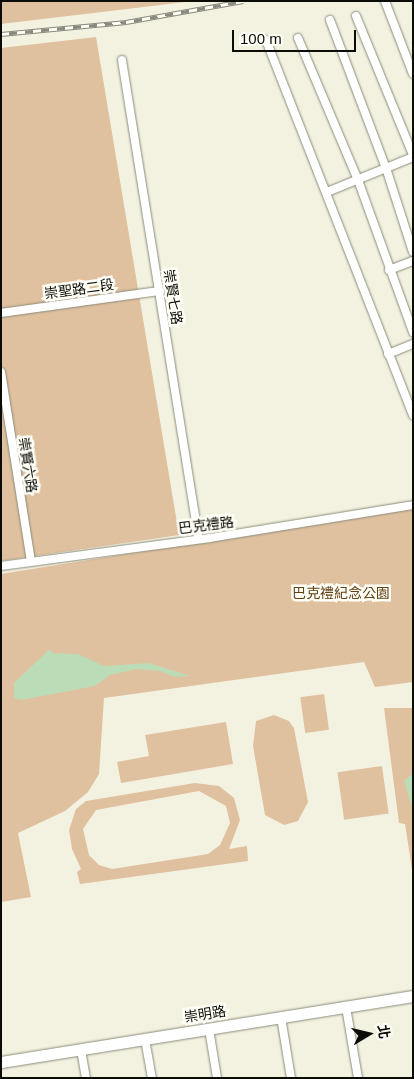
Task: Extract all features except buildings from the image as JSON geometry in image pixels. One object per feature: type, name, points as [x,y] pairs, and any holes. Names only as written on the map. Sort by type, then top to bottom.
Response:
[{"type":"street","points":[[385,1],[413,74]]},
{"type":"street","points":[[327,192],[413,156],[356,16]]},
{"type":"street","points":[[330,20],[386,168],[413,252]]},
{"type":"street","points":[[298,38],[358,180],[413,332]]},
{"type":"street","points":[[266,40],[413,415]]},
{"type":"street","name":"崇賢七路","points":[[122,60],[199,539]]},
{"type":"street","points":[[389,270],[413,261]]},
{"type":"street","name":"崇聖路二段","points":[[1,313],[160,291]]},
{"type":"street","points":[[388,354],[413,344]]},
{"type":"street","name":"崇賢六路","points":[[1,372],[31,561]]},
{"type":"street","name":"巴克禮路","points":[[1,566],[199,539],[413,505]]},
{"type":"street","name":"崇明路","points":[[1,1062],[413,997]]},
{"type":"street","points":[[346,1007],[358,1078]]},
{"type":"street","points":[[281,1017],[291,1078]]},
{"type":"street","points":[[209,1029],[217,1078]]},
{"type":"street","points":[[146,1039],[152,1078]]},
{"type":"street","points":[[81,1050],[86,1078]]},
{"type":"green space","points":[[1,1],[194,1],[1,24]]},
{"type":"green space","points":[[96,37],[179,535],[1,561],[1,48]]},
{"type":"green space","name":"巴克禮紀念公園","points":[[413,508],[413,682],[375,687],[364,662],[104,698],[99,774],[88,792],[65,811],[18,833],[31,897],[1,902],[1,574]]},
{"type":"green space","points":[[324,694],[329,730],[305,733],[300,697]]},
{"type":"green space","points":[[384,708],[413,708],[413,876],[405,824],[399,823]]},
{"type":"green space","points":[[274,715],[289,721],[294,728],[308,802],[298,821],[284,825],[265,815],[253,746],[256,721]]},
{"type":"green space","points":[[226,722],[233,764],[121,783],[117,762],[149,756],[145,735]]},
{"type":"green space","points":[[382,766],[389,814],[344,820],[337,772]]},
{"type":"green space","points":[[195,783],[219,786],[234,798],[240,820],[229,849],[247,846],[248,861],[80,884],[77,872],[81,869],[72,849],[69,830],[76,809],[86,801]],"holes":[[[199,791],[226,806],[230,823],[220,845],[208,854],[112,869],[99,865],[89,855],[83,829],[96,810]]]},
{"type":"shaded area","points":[[50,649],[52,653],[78,654],[104,666],[149,663],[190,676],[175,677],[160,671],[136,669],[110,675],[95,686],[21,700],[14,698],[14,683]]},
{"type":"shaded area","points":[[413,773],[413,810],[404,781]]},
{"type":"railway","points":[[1,34],[126,22],[243,1]]}]
